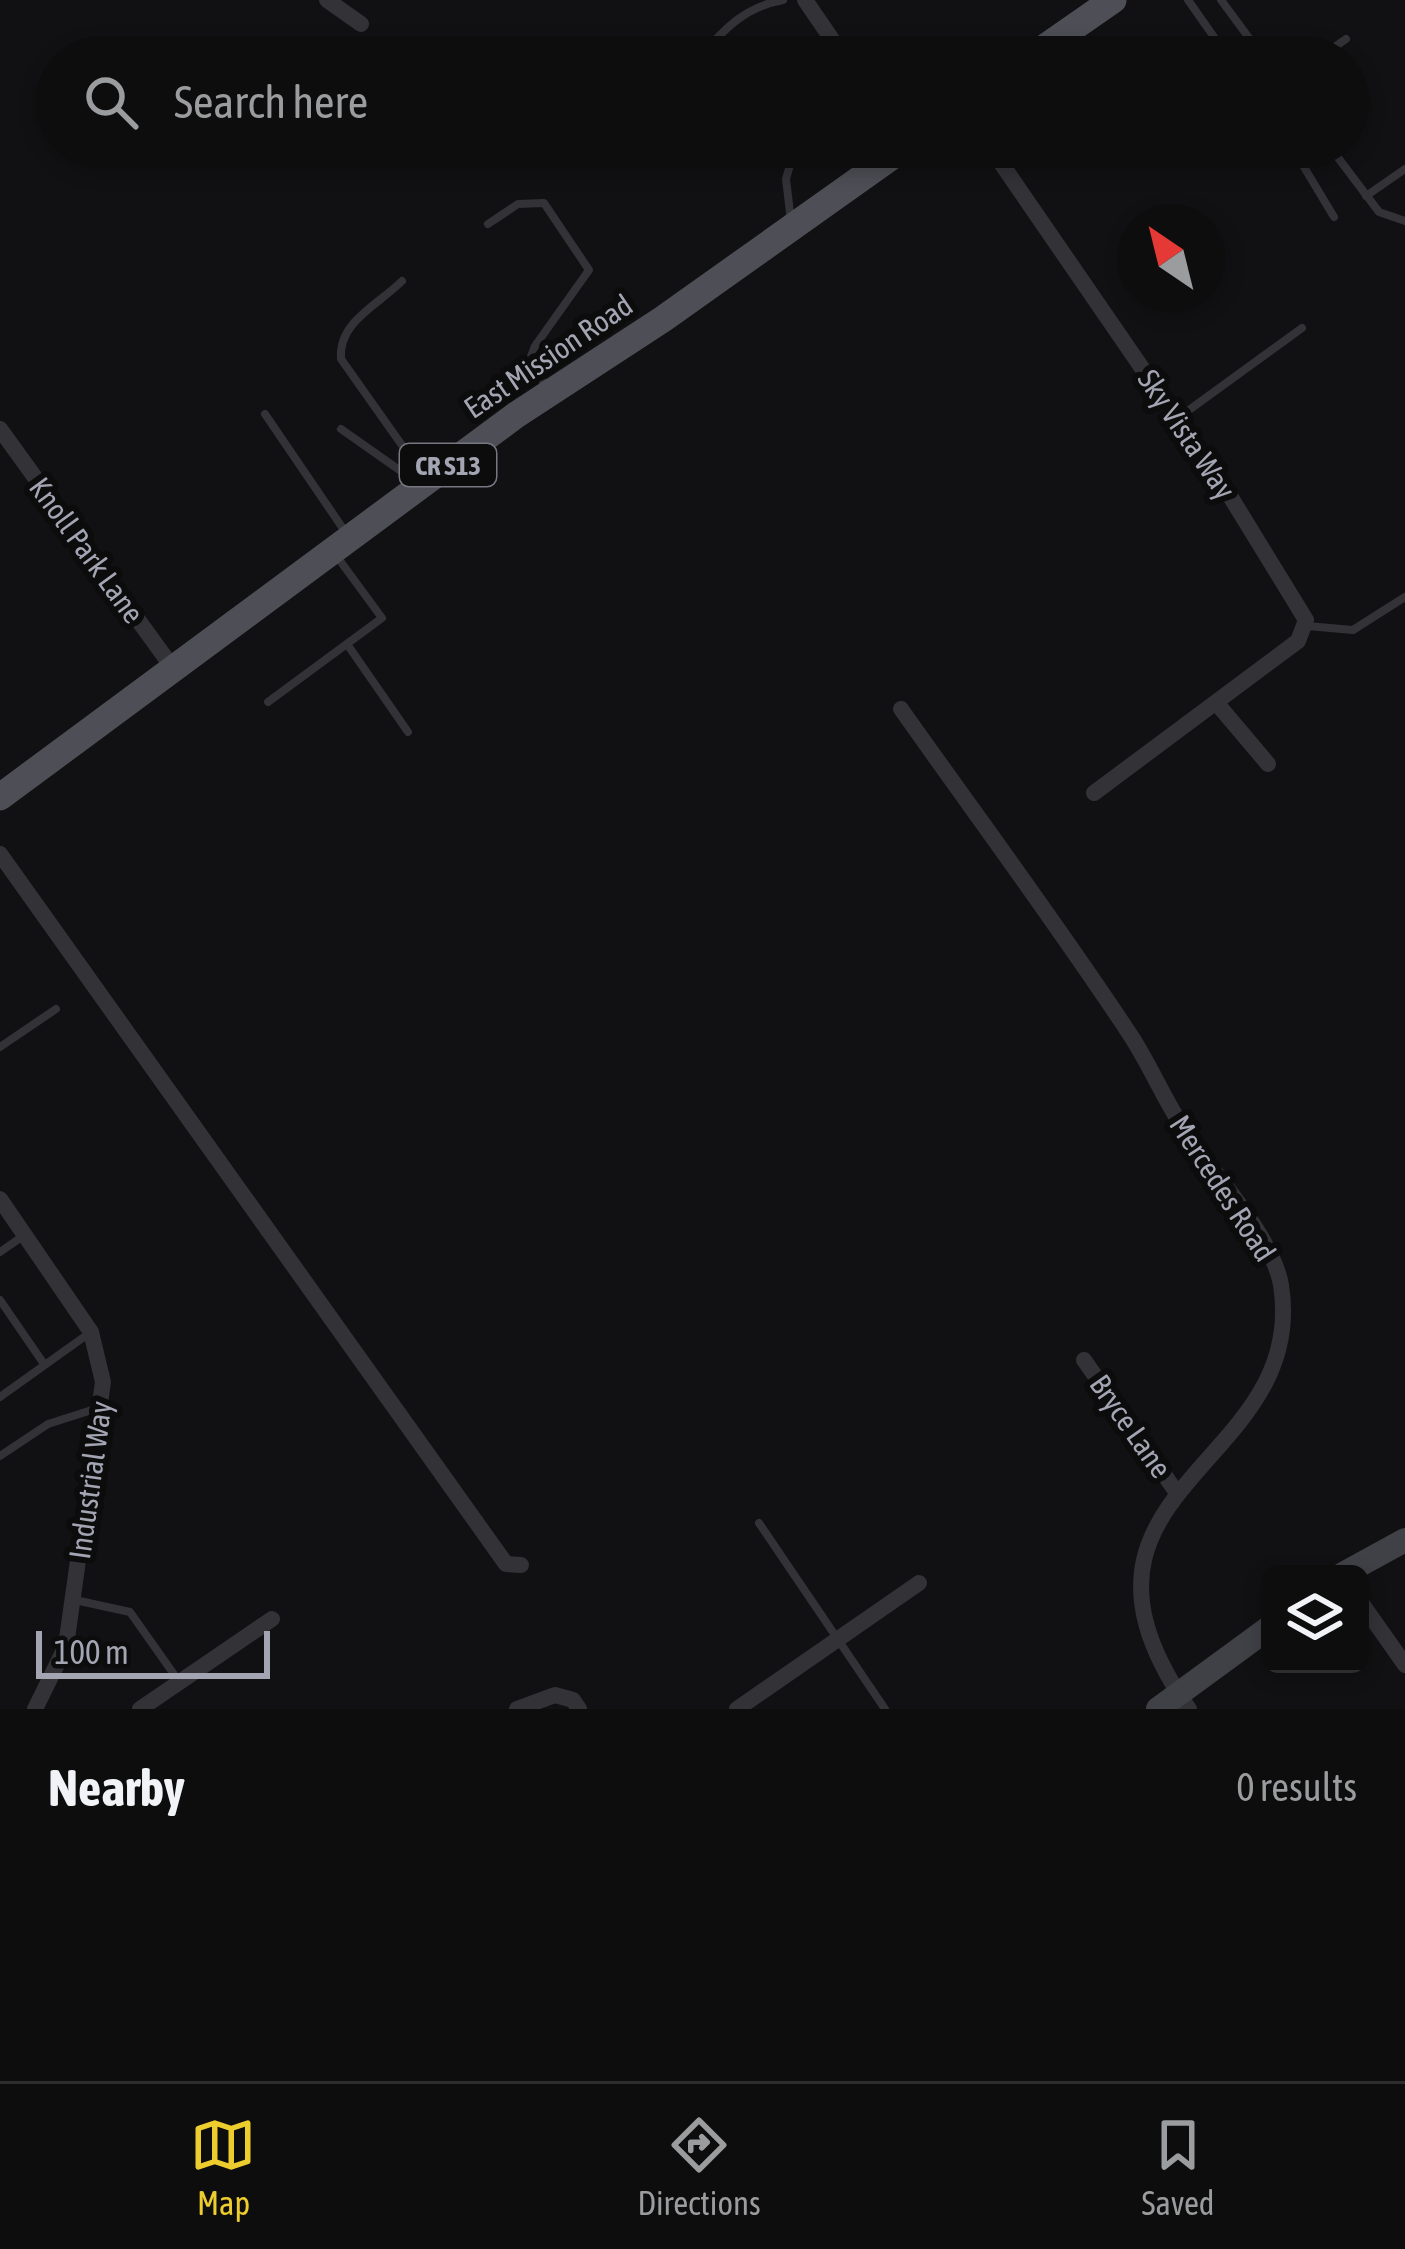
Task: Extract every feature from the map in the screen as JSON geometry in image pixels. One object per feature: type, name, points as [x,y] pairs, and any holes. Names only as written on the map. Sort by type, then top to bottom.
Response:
[{"type":"main road","points":[[1061,36],[1113,0]]},
{"type":"main road","name":"East Mission Road","points":[[0,797],[548,392],[876,168]]},
{"type":"street","points":[[327,0],[361,24]]},
{"type":"street","points":[[805,0],[830,36]]},
{"type":"street","name":"Sky Vista Way","points":[[1004,168],[1294,594],[1306,626]]},
{"type":"street","name":"Knoll Park Lane","points":[[0,429],[175,671]]},
{"type":"street","points":[[1094,794],[1219,706],[1298,641],[1306,626]]},
{"type":"street","points":[[1219,706],[1268,764]]},
{"type":"street","name":"Mercedes Road","points":[[901,709],[1132,1039],[1181,1126],[1263,1242],[1280,1279],[1281,1346],[1262,1392],[1177,1493],[1141,1560],[1141,1617],[1175,1704]]},
{"type":"street","points":[[0,854],[506,1564],[521,1565]]},
{"type":"street","name":"Industrial Way","points":[[1,1204],[91,1332],[103,1382],[66,1646],[35,1709]]},
{"type":"street","name":"Bryce Lane","points":[[1084,1360],[1177,1493]]},
{"type":"street","points":[[1359,1565],[1405,1540]]},
{"type":"street","points":[[737,1709],[919,1583]]},
{"type":"street","points":[[1369,1614],[1405,1665]]},
{"type":"street","points":[[140,1709],[272,1619]]},
{"type":"street","points":[[1175,1704],[1261,1634]]},
{"type":"street","points":[[517,1709],[556,1695],[573,1700],[579,1709]]},
{"type":"lane","points":[[718,36],[757,5],[783,0]]},
{"type":"lane","points":[[1188,0],[1213,36]]},
{"type":"lane","points":[[1221,0],[1248,36]]},
{"type":"lane","points":[[789,168],[786,206],[794,228]]},
{"type":"lane","points":[[1305,168],[1334,217]]},
{"type":"lane","points":[[1345,168],[1379,212],[1405,220]]},
{"type":"lane","points":[[1366,196],[1405,169]]},
{"type":"lane","points":[[488,224],[518,204],[544,203],[589,270],[530,359],[548,392]]},
{"type":"lane","points":[[402,281],[353,323],[340,341],[341,359],[424,484]]},
{"type":"lane","points":[[1177,419],[1302,328]]},
{"type":"lane","points":[[265,414],[382,618],[268,702]]},
{"type":"lane","points":[[341,429],[424,484]]},
{"type":"lane","points":[[1306,626],[1353,630],[1405,597]]},
{"type":"lane","points":[[347,644],[408,731]]},
{"type":"lane","points":[[0,1047],[56,1010]]},
{"type":"lane","points":[[0,1252],[24,1235]]},
{"type":"lane","points":[[0,1300],[44,1364]]},
{"type":"lane","points":[[0,1396],[91,1332]]},
{"type":"lane","points":[[0,1456],[49,1424],[99,1408]]},
{"type":"lane","points":[[758,1523],[885,1709]]},
{"type":"lane","points":[[73,1600],[130,1612],[179,1682]]}]
